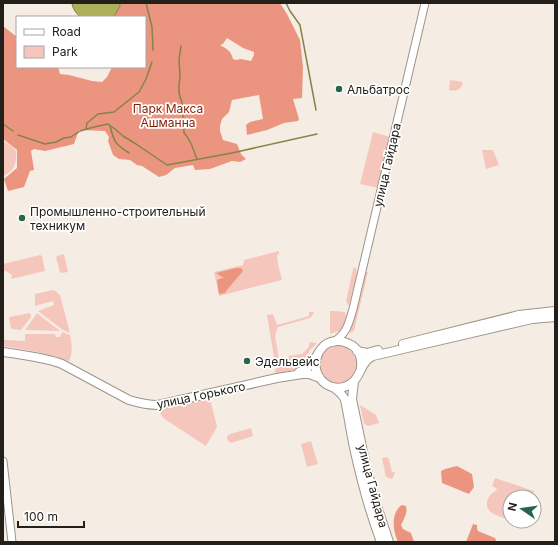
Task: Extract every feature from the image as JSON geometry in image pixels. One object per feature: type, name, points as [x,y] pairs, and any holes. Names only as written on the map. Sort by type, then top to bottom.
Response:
[{"type":"main road","name":"улица Гайдара","points":[[355,348],[348,337],[348,326],[425,3]]},
{"type":"main road","points":[[334,342],[342,341],[367,353],[519,315],[555,311]]},
{"type":"main road","points":[[332,387],[345,387],[354,382],[358,378],[367,360],[373,356],[532,319],[555,317]]},
{"type":"main road","name":"улица Гайдара","points":[[334,342],[343,334],[348,326]]},
{"type":"main road","name":"улица Горького","points":[[288,376],[308,368],[325,345],[334,342]]},
{"type":"main road","points":[[355,348],[362,361],[362,368]]},
{"type":"main road","name":"улица Горького","points":[[3,352],[31,356],[60,363],[129,400],[140,404],[158,405],[288,376],[305,374],[320,378],[332,387]]},
{"type":"main road","points":[[318,354],[315,366],[320,378]]},
{"type":"main road","name":"улица Гайдара","points":[[354,382],[352,399],[366,466],[376,506],[389,542]]},
{"type":"main road","name":"улица Гайдара","points":[[332,387],[340,393],[345,400],[361,475],[381,542]]},
{"type":"main road","points":[[3,461],[12,542]]},
{"type":"green space","name":"Парк Макса Ашманна","points":[[121,3],[280,3],[300,40],[303,67],[302,98],[293,99],[299,119],[298,121],[284,123],[267,130],[247,135],[246,125],[250,122],[263,119],[259,95],[232,100],[229,112],[222,119],[220,131],[223,140],[237,144],[241,154],[246,159],[240,162],[232,161],[210,169],[195,170],[193,165],[175,168],[166,175],[159,177],[130,160],[119,159],[113,155],[108,141],[109,137],[105,131],[79,130],[74,144],[45,151],[34,149],[31,151],[34,170],[30,171],[24,187],[8,191],[4,179],[17,168],[17,150],[3,139],[3,26],[16,36],[16,68],[58,68],[60,74],[102,82],[107,77],[112,68],[146,68],[146,16],[115,16]],"holes":[[[227,38],[243,48],[254,52],[251,61],[241,59],[236,60],[233,59],[228,50],[220,45],[223,44]]]},
{"type":"green space","points":[[450,80],[463,82],[460,89],[452,91],[449,90]]},
{"type":"green space","points":[[373,132],[390,137],[379,188],[360,184]]},
{"type":"green space","points":[[3,141],[16,151],[16,155],[13,169],[3,176]]},
{"type":"green space","points":[[482,150],[493,150],[499,165],[486,169]]},
{"type":"green space","points":[[279,251],[279,254],[277,255],[282,280],[219,296],[214,272],[243,265],[244,260]]},
{"type":"green space","points":[[64,254],[68,272],[61,273],[56,258],[57,256]]},
{"type":"green space","points":[[40,255],[42,256],[45,271],[11,279],[12,275],[6,271],[3,271],[3,264]]},
{"type":"green space","points":[[354,267],[356,268],[357,274],[348,305],[346,301]]},
{"type":"green space","points":[[241,268],[243,271],[225,293],[219,294],[217,280],[225,277],[222,277],[216,273]]},
{"type":"green space","points":[[364,272],[368,272],[354,331],[350,333],[350,329]]},
{"type":"green space","points":[[54,290],[60,295],[70,333],[63,330],[38,311],[54,305],[53,301],[35,306],[35,294]]},
{"type":"green space","points":[[330,311],[345,312],[346,316],[343,329],[330,334]]},
{"type":"green space","points":[[309,312],[314,313],[310,318],[278,327],[275,336],[279,359],[276,359],[274,357],[267,315],[273,314],[277,325],[309,316]]},
{"type":"green space","points":[[30,313],[31,317],[21,330],[11,329],[9,317]]},
{"type":"green space","points":[[37,313],[38,314],[60,331],[25,330]]},
{"type":"green space","points":[[62,332],[70,335],[72,348],[69,361],[38,352],[3,346],[3,340],[25,341],[25,334],[55,334],[56,337],[60,337]]},
{"type":"green space","points":[[310,342],[317,343],[306,357],[286,362],[289,356],[302,354],[308,348]]},
{"type":"green space","points":[[334,346],[342,346],[352,351],[356,358],[356,372],[352,379],[342,384],[334,384],[324,379],[322,376],[319,369],[319,361],[324,351],[327,349]]},
{"type":"green space","points":[[285,364],[297,369],[278,374],[275,372],[276,369]]},
{"type":"green space","points":[[209,398],[217,427],[206,446],[166,420],[162,416],[160,410],[163,407]]},
{"type":"green space","points":[[360,405],[376,415],[379,423],[368,426],[364,424]]},
{"type":"green space","points":[[251,428],[253,436],[231,443],[227,438],[230,434]]},
{"type":"green space","points":[[311,441],[318,464],[307,467],[301,444]]},
{"type":"green space","points":[[387,457],[390,460],[392,472],[395,472],[392,479],[386,477],[382,458]]},
{"type":"green space","points":[[457,466],[472,474],[474,487],[469,494],[442,483],[441,471]]},
{"type":"green space","points":[[495,478],[528,489],[502,489],[502,517],[492,513],[487,507],[487,500],[491,494],[497,490],[492,486]]},
{"type":"green space","points":[[402,505],[406,506],[406,511],[401,525],[403,529],[411,533],[414,542],[398,542],[396,538],[394,517],[398,508]]},
{"type":"green space","points":[[473,524],[477,525],[478,531],[495,538],[497,542],[466,542]]},
{"type":"shaded area","points":[[72,3],[120,3],[115,16],[80,16]]},
{"type":"waterway","points":[[146,3],[152,27],[153,50]]},
{"type":"waterway","points":[[286,3],[300,25],[316,110]]},
{"type":"waterway","points":[[181,46],[179,60],[179,93],[182,103],[184,133],[191,142],[197,159]]},
{"type":"waterway","points":[[86,129],[87,123],[98,114],[114,112],[139,92],[146,79],[152,62]]},
{"type":"waterway","points":[[3,124],[13,131]]},
{"type":"waterway","points":[[18,135],[45,144],[71,137],[80,131],[108,124],[123,136],[167,165],[232,153],[317,134]]},
{"type":"waterway","points":[[110,126],[116,142],[129,153]]},
{"type":"place","name":"Альбатрос","points":[[339,89]]},
{"type":"place","name":"Промышленно-строительный техникум","points":[[22,218]]},
{"type":"place","name":"Эдельвейс","points":[[247,361]]}]
